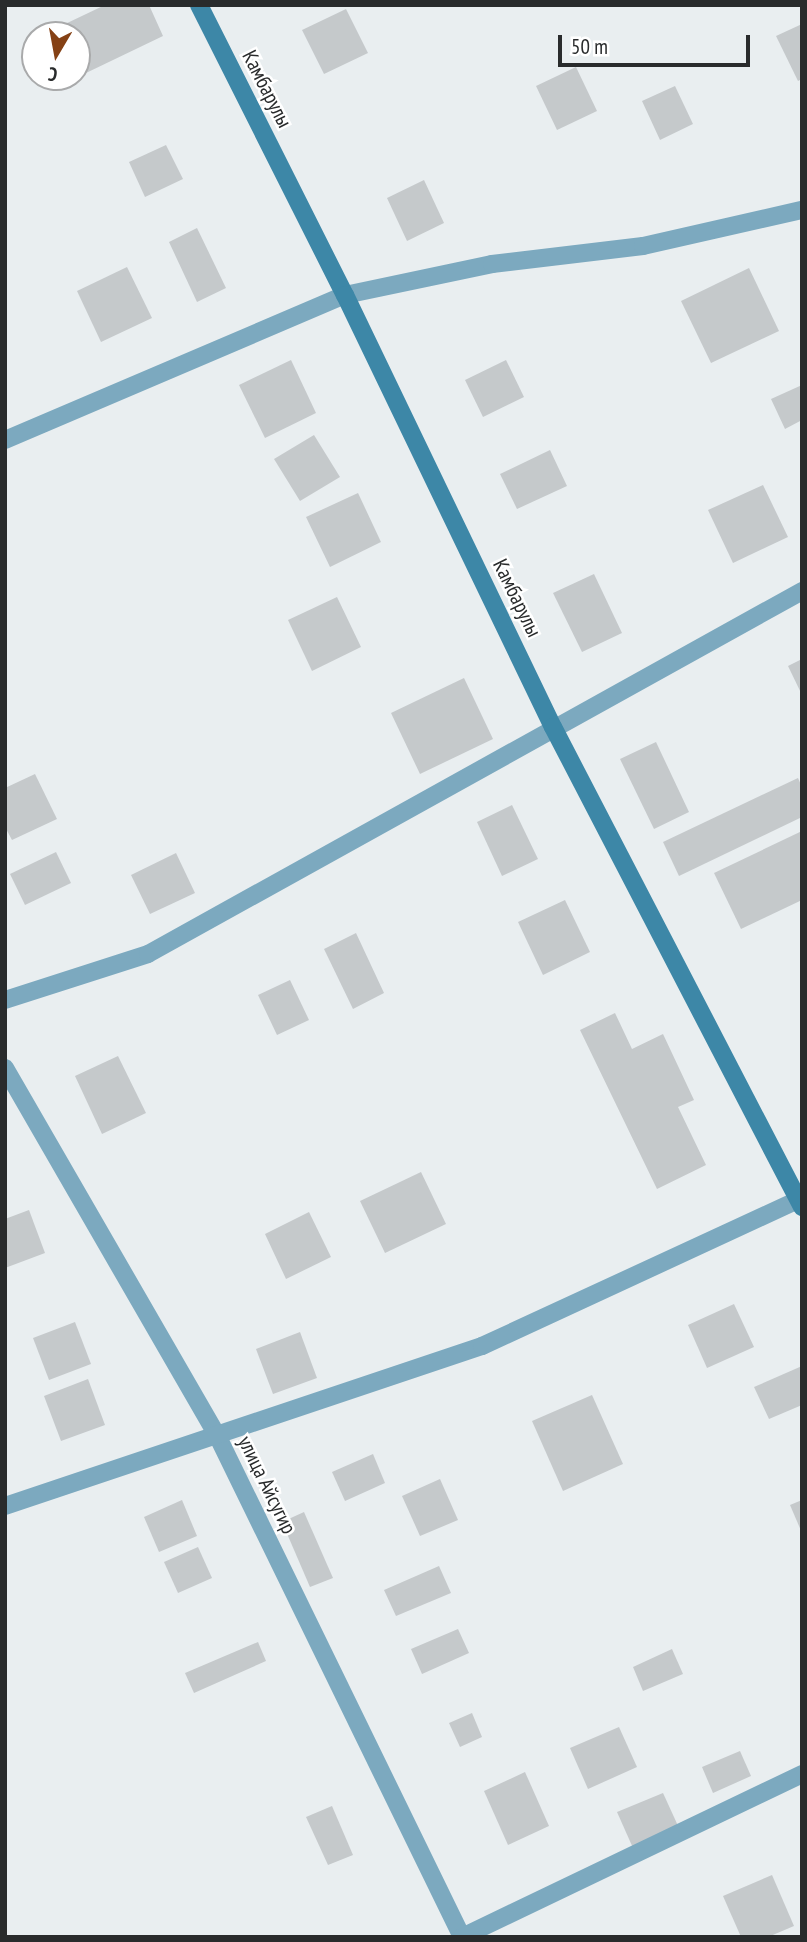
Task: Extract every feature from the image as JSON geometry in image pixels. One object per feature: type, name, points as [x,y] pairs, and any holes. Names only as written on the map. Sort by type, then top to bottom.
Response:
[{"type":"street","name":"Камбарулы","points":[[199,5],[345,295],[553,727],[800,1201]]},
{"type":"street","points":[[5,440],[345,295],[492,264],[643,246],[802,209]]},
{"type":"street","points":[[5,1000],[148,954],[802,591]]},
{"type":"street","name":"улица Айсугир","points":[[5,1068],[216,1435],[462,1937]]},
{"type":"street","points":[[5,1506],[482,1346],[800,1201]]},
{"type":"street","points":[[462,1937],[802,1774]]},
{"type":"building","points":[[105,5],[149,5],[163,36],[91,71],[91,21],[71,21]]},
{"type":"building","points":[[346,9],[368,53],[324,74],[302,30]]},
{"type":"building","points":[[802,24],[802,79],[798,81],[776,36]]},
{"type":"building","points":[[576,67],[597,111],[557,130],[536,86]]},
{"type":"building","points":[[675,86],[693,124],[660,140],[642,101]]},
{"type":"building","points":[[166,145],[183,179],[145,197],[129,162]]},
{"type":"building","points":[[424,180],[444,223],[407,241],[387,198]]},
{"type":"building","points":[[197,228],[226,288],[197,302],[169,242]]},
{"type":"building","points":[[127,267],[152,318],[101,342],[77,291]]},
{"type":"building","points":[[749,268],[779,331],[711,363],[681,301]]},
{"type":"building","points":[[291,360],[316,413],[265,438],[239,385]]},
{"type":"building","points":[[506,360],[524,397],[483,417],[465,380]]},
{"type":"building","points":[[802,385],[802,420],[785,429],[771,399]]},
{"type":"building","points":[[314,435],[340,477],[300,501],[274,459]]},
{"type":"building","points":[[550,450],[567,486],[517,509],[500,474]]},
{"type":"building","points":[[763,485],[788,537],[733,563],[708,510]]},
{"type":"building","points":[[358,493],[381,542],[330,567],[306,517]]},
{"type":"building","points":[[594,574],[622,633],[582,652],[553,593]]},
{"type":"building","points":[[337,597],[361,647],[312,671],[288,620]]},
{"type":"building","points":[[802,659],[802,695],[788,666]]},
{"type":"building","points":[[464,678],[493,739],[420,774],[391,713]]},
{"type":"building","points":[[656,742],[689,812],[654,829],[620,759]]},
{"type":"building","points":[[35,774],[57,819],[12,840],[5,827],[5,788]]},
{"type":"building","points":[[798,778],[802,787],[802,817],[679,876],[663,842]]},
{"type":"building","points":[[512,805],[538,859],[502,876],[477,822]]},
{"type":"building","points":[[802,831],[802,900],[741,929],[714,873]]},
{"type":"building","points":[[56,852],[71,883],[25,905],[10,874]]},
{"type":"building","points":[[176,853],[195,893],[150,914],[131,875]]},
{"type":"building","points":[[565,900],[590,952],[543,975],[518,922]]},
{"type":"building","points":[[356,933],[384,993],[353,1009],[324,949]]},
{"type":"building","points":[[290,980],[309,1020],[277,1035],[258,995]]},
{"type":"building","points":[[615,1013],[632,1049],[663,1034],[694,1100],[678,1107],[706,1165],[657,1189],[580,1030]]},
{"type":"building","points":[[118,1056],[146,1113],[102,1134],[75,1076]]},
{"type":"building","points":[[421,1172],[446,1224],[385,1253],[360,1201]]},
{"type":"building","points":[[29,1210],[45,1253],[5,1268],[5,1219]]},
{"type":"building","points":[[309,1212],[331,1257],[286,1279],[265,1234]]},
{"type":"building","points":[[734,1304],[754,1347],[707,1368],[688,1325]]},
{"type":"building","points":[[75,1322],[91,1364],[49,1380],[33,1338]]},
{"type":"building","points":[[300,1332],[317,1378],[273,1394],[256,1349]]},
{"type":"building","points":[[802,1366],[802,1405],[769,1419],[754,1387]]},
{"type":"building","points":[[88,1379],[105,1425],[61,1441],[44,1396]]},
{"type":"building","points":[[592,1395],[623,1464],[563,1491],[532,1421]]},
{"type":"building","points":[[373,1454],[385,1483],[345,1501],[332,1472]]},
{"type":"building","points":[[440,1479],[458,1520],[420,1536],[402,1496]]},
{"type":"building","points":[[182,1500],[197,1536],[159,1552],[144,1517]]},
{"type":"building","points":[[802,1500],[802,1533],[790,1505]]},
{"type":"building","points":[[304,1512],[333,1578],[310,1587],[282,1522]]},
{"type":"building","points":[[198,1547],[212,1578],[178,1593],[164,1562]]},
{"type":"building","points":[[439,1566],[451,1593],[396,1616],[384,1590]]},
{"type":"building","points":[[458,1629],[469,1653],[422,1674],[411,1649]]},
{"type":"building","points":[[258,1642],[266,1661],[194,1693],[185,1673]]},
{"type":"building","points":[[672,1649],[683,1674],[643,1691],[633,1667]]},
{"type":"building","points":[[472,1713],[482,1737],[460,1747],[449,1723]]},
{"type":"building","points":[[619,1727],[637,1767],[588,1789],[570,1748]]},
{"type":"building","points":[[740,1751],[751,1776],[713,1793],[702,1767]]},
{"type":"building","points":[[525,1772],[549,1826],[508,1845],[484,1791]]},
{"type":"building","points":[[663,1793],[679,1828],[633,1848],[617,1812]]},
{"type":"building","points":[[332,1806],[353,1855],[328,1865],[306,1817]]},
{"type":"building","points":[[772,1875],[794,1926],[768,1937],[741,1937],[723,1896]]}]
